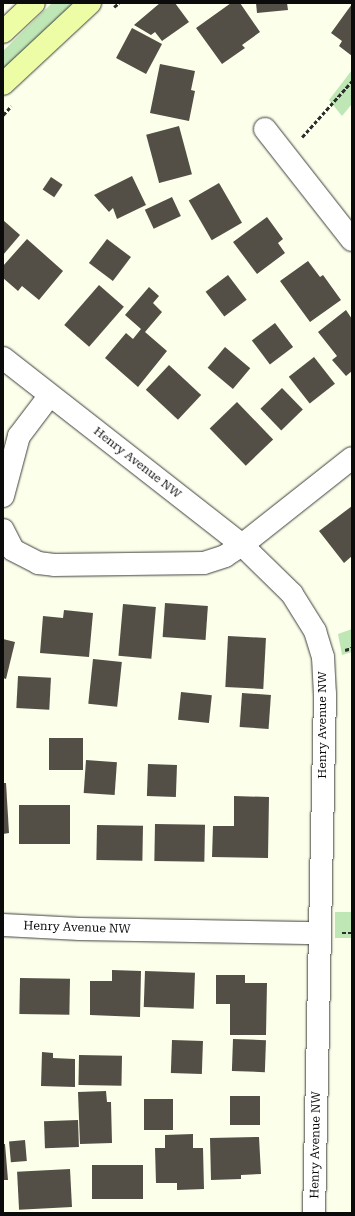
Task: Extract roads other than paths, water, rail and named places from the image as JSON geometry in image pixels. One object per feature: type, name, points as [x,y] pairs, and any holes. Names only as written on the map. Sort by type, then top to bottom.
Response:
[{"type":"street","points":[[3,32],[34,3]]},
{"type":"street","points":[[3,84],[90,3]]},
{"type":"street","points":[[265,129],[352,240]]},
{"type":"street","name":"Henry Avenue NW","points":[[3,358],[242,545],[276,577],[303,608],[315,631],[323,657],[325,694],[314,1213]]},
{"type":"street","points":[[3,496],[19,436],[50,395]]},
{"type":"street","points":[[3,530],[13,550],[23,557],[54,565],[192,565],[214,561],[242,545],[352,458]]},
{"type":"street","name":"Henry Avenue NW","points":[[3,925],[80,929],[320,933]]}]
